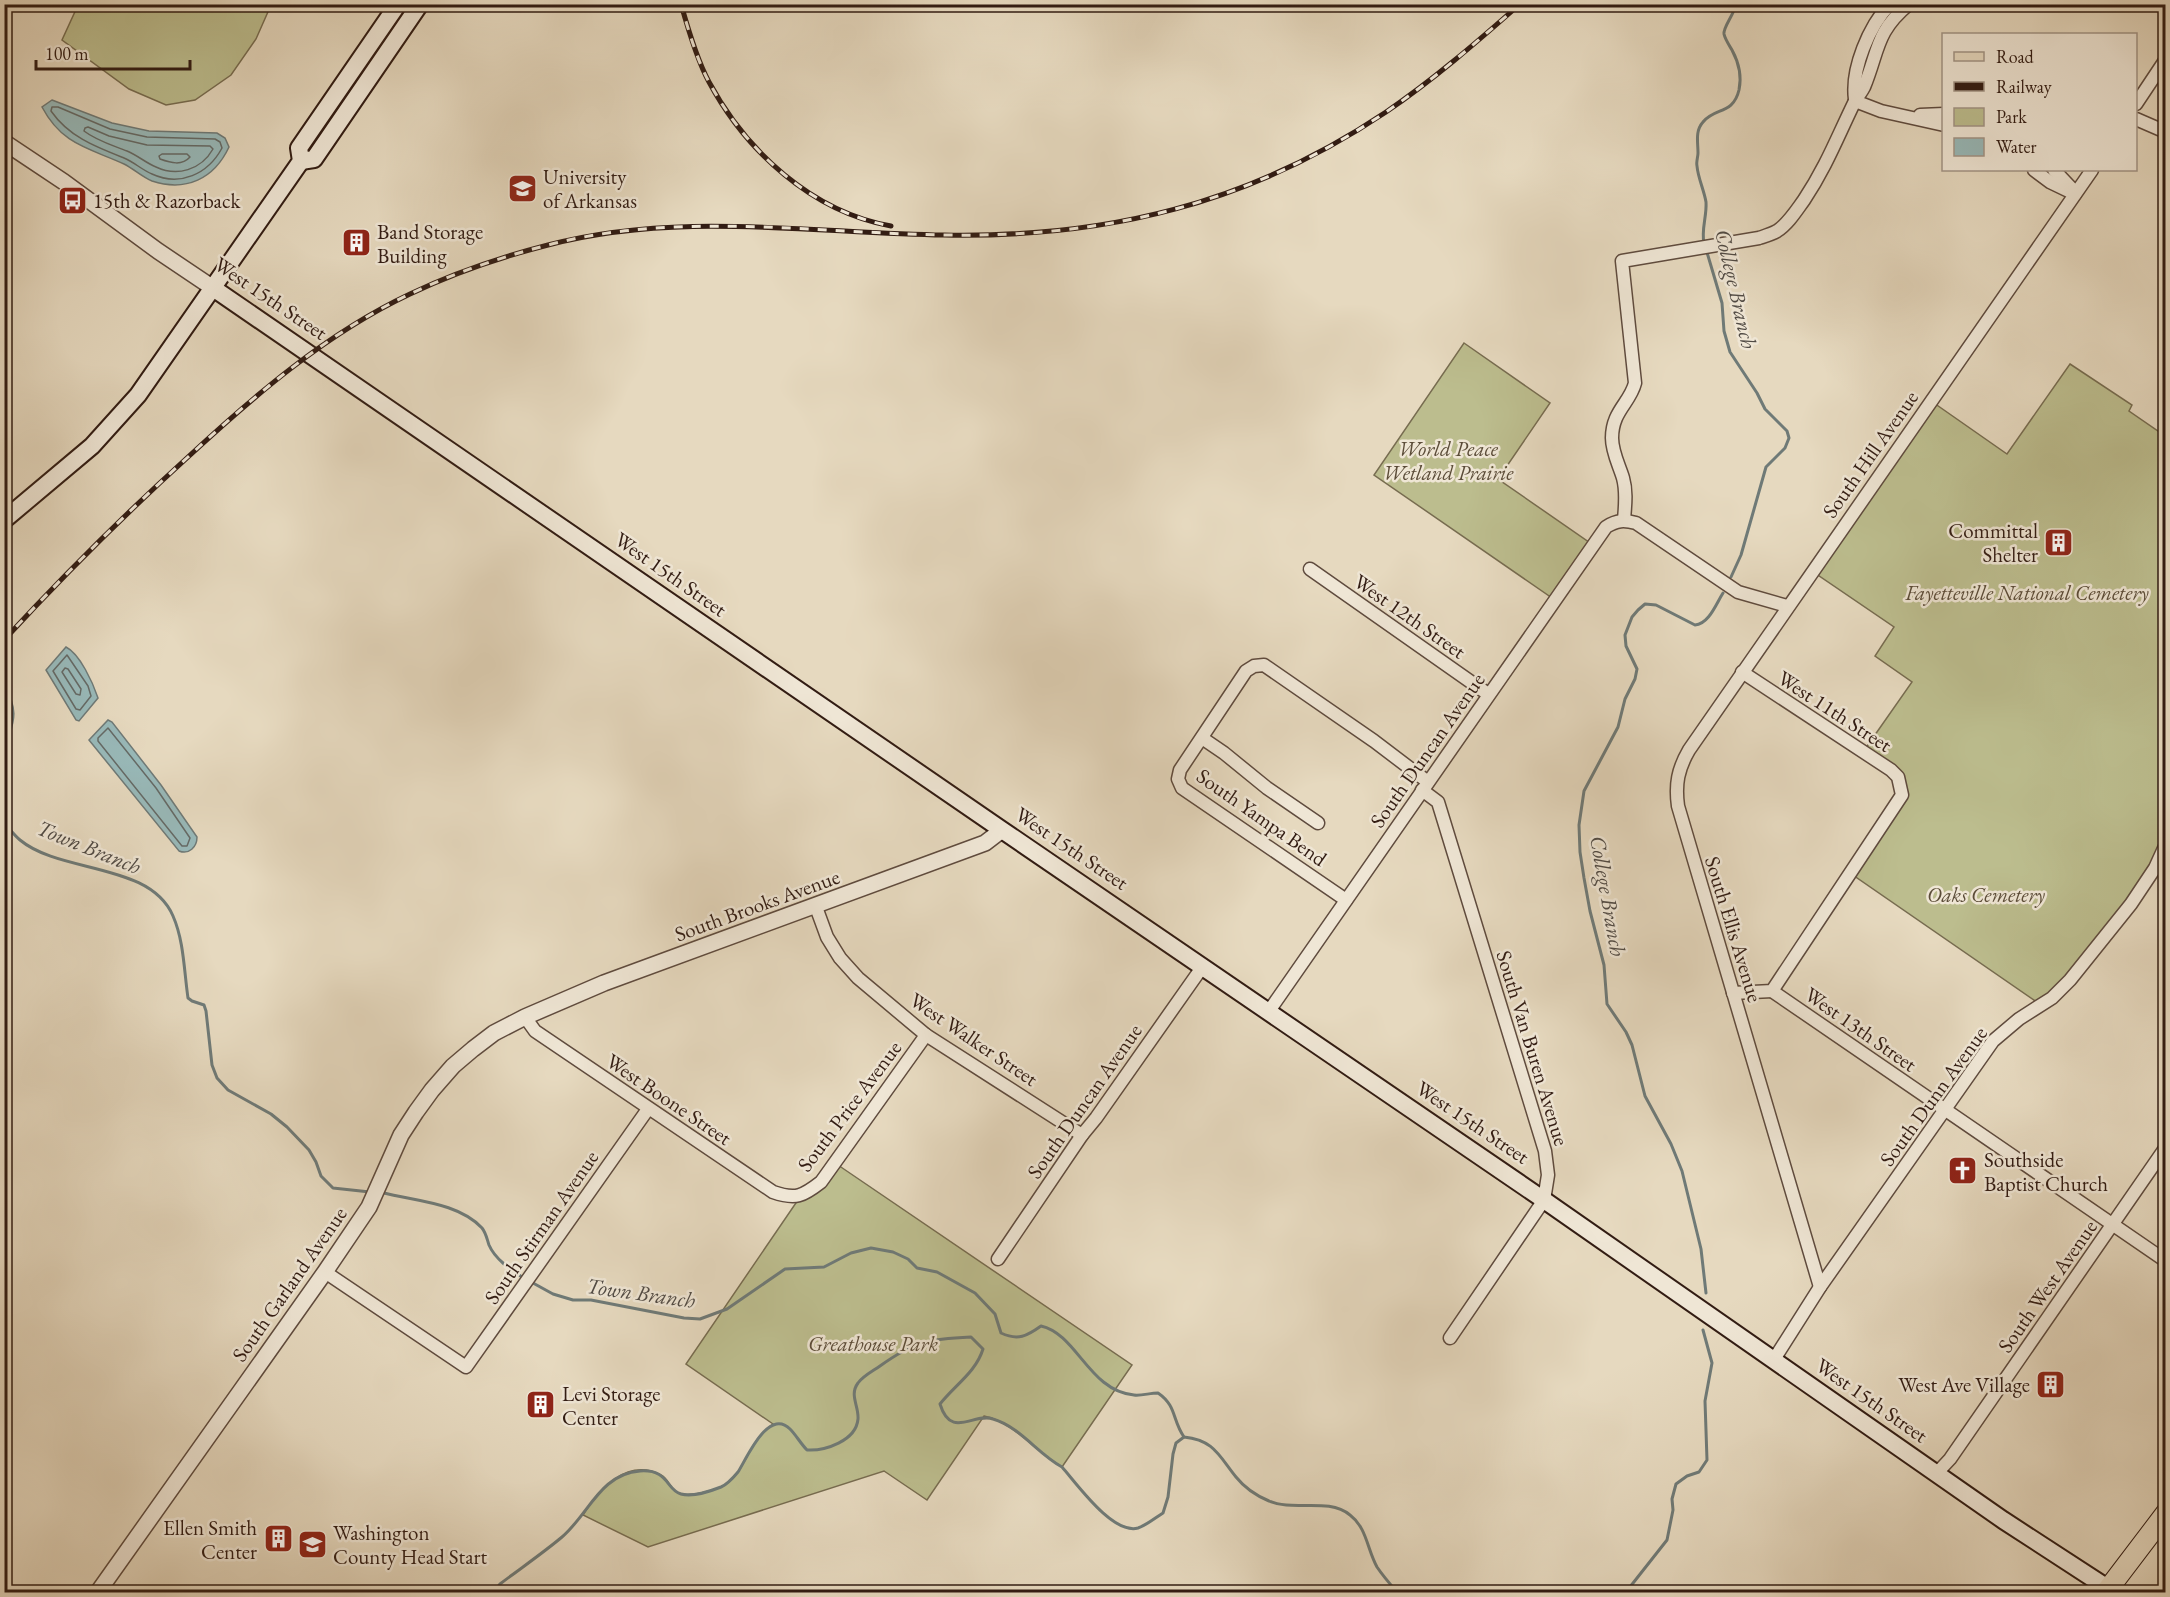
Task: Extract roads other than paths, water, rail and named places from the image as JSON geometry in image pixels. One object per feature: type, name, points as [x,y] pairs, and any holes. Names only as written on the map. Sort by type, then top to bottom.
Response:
[{"type":"main road","points":[[4,520],[92,446],[138,395],[301,161],[299,148],[398,4]]},
{"type":"main road","points":[[301,161],[314,159],[420,4]]},
{"type":"main road","name":"West 15th Street","points":[[213,288],[1544,1200],[2109,1592]]},
{"type":"main road","points":[[2109,1592],[2166,1513]]},
{"type":"street","points":[[1855,101],[1854,92],[1863,52],[1873,26],[1890,4]]},
{"type":"street","points":[[1787,606],[1738,592],[1636,523],[1624,520],[1626,498],[1612,438],[1615,418],[1634,389],[1635,383],[1622,261],[1760,238],[1777,231],[1794,215],[1821,174],[1855,101],[1864,88],[1877,44],[1883,32],[1892,19],[1909,4]]},
{"type":"street","points":[[2137,102],[2166,59]]},
{"type":"street","points":[[1855,101],[1881,111],[1942,125]]},
{"type":"street","points":[[1907,117],[1942,114]]},
{"type":"street","points":[[2137,119],[2166,132]]},
{"type":"street","name":"West 15th Street","points":[[4,142],[213,288]]},
{"type":"street","points":[[2035,171],[2050,182],[2075,194]]},
{"type":"street","points":[[2055,171],[2075,194]]},
{"type":"street","name":"South Hill Avenue","points":[[1787,606],[2091,171]]},
{"type":"street","name":"South Duncan Avenue","points":[[1269,1011],[1606,527],[1624,520]]},
{"type":"street","name":"West 12th Street","points":[[1310,569],[1488,694]]},
{"type":"street","name":"South Ellis Avenue","points":[[1787,606],[1681,763],[1676,793],[1820,1287]]},
{"type":"street","name":"South Yampa Bend","points":[[1346,900],[1182,788],[1178,779],[1180,770],[1246,671],[1254,666],[1264,665],[1374,741],[1425,786]]},
{"type":"street","name":"West 11th Street","points":[[1742,672],[1891,770],[1898,777],[1902,786],[1899,802],[1772,991]]},
{"type":"street","points":[[1202,738],[1267,788],[1318,823]]},
{"type":"street","name":"South Van Buren Avenue","points":[[1425,786],[1438,802],[1545,1151],[1548,1175],[1544,1200],[1450,1338]]},
{"type":"street","name":"South Brooks Avenue","points":[[525,1017],[604,983],[985,843],[1002,830]]},
{"type":"street","name":"South Dunn Avenue","points":[[1773,1361],[1820,1287],[1993,1041],[2019,1019],[2052,998],[2070,980],[2160,872],[2166,844]]},
{"type":"street","name":"West Walker Street","points":[[816,907],[826,937],[840,958],[858,978],[926,1035],[1082,1135]]},
{"type":"street","name":"South Duncan Avenue","points":[[998,1259],[1082,1135],[1203,966]]},
{"type":"street","points":[[1733,993],[1772,991]]},
{"type":"street","name":"West 13th Street","points":[[1772,991],[1945,1112],[2166,1261]]},
{"type":"street","name":"West Boone Street","points":[[525,1017],[535,1031],[773,1192],[787,1197],[800,1196]]},
{"type":"street","name":"South Garland Avenue","points":[[98,1593],[369,1207],[401,1135],[432,1090],[453,1066],[473,1049],[494,1033],[525,1017]]},
{"type":"street","name":"South Price Avenue","points":[[800,1196],[821,1182],[926,1035]]},
{"type":"street","name":"South Stirman Avenue","points":[[325,1272],[466,1367],[648,1109]]},
{"type":"street","name":"South West Avenue","points":[[1936,1474],[1950,1459],[2166,1147]]},
{"type":"water","points":[[52,100],[112,123],[149,131],[217,133],[225,138],[229,147],[215,167],[198,180],[176,185],[152,181],[124,164],[77,144],[58,130],[42,107]]},
{"type":"water","points":[[66,647],[81,662],[98,698],[79,721],[76,720],[46,670]]},
{"type":"water","points":[[108,720],[112,722],[161,785],[197,837],[196,844],[189,851],[179,851],[89,740]]},
{"type":"waterway","name":"College Branch","points":[[1704,243],[1706,202],[1697,164],[1698,133],[1700,125],[1708,117],[1733,103],[1739,90],[1738,65],[1724,34],[1736,4]]},
{"type":"waterway","name":"College Branch","points":[[1706,249],[1722,303],[1724,331],[1730,352],[1765,409],[1787,431],[1789,438],[1785,448],[1766,467],[1741,555],[1731,577]]},
{"type":"waterway","name":"College Branch","points":[[1706,1293],[1701,1249],[1682,1171],[1671,1144],[1645,1096],[1632,1045],[1607,1004],[1604,965],[1584,878],[1579,825],[1584,791],[1618,727],[1625,699],[1635,679],[1637,669],[1626,646],[1625,635],[1632,617],[1645,604],[1656,605],[1695,625],[1700,624],[1712,613],[1723,593]]},
{"type":"waterway","name":"Town Branch","points":[[4,688],[13,713],[4,752]]},
{"type":"waterway","name":"Town Branch","points":[[4,823],[20,840],[37,851],[125,877],[145,886],[162,899],[177,926],[188,998],[204,1005],[206,1011],[212,1065],[217,1078],[228,1090],[271,1114],[287,1127],[309,1150],[321,1176],[333,1188],[370,1192]]},
{"type":"waterway","name":"Town Branch","points":[[384,1193],[436,1204],[461,1213],[482,1228],[495,1255],[522,1277]]},
{"type":"waterway","name":"Town Branch","points":[[533,1283],[553,1294],[573,1300],[591,1300],[700,1319],[727,1309],[785,1269],[824,1267],[851,1253],[871,1248],[893,1252],[908,1259],[917,1268],[937,1272],[975,1293],[995,1314],[1001,1333],[1017,1337],[1041,1326],[1053,1331],[1064,1340],[1106,1384],[1119,1391],[1137,1395],[1158,1393],[1171,1408],[1184,1437],[1209,1445],[1239,1481],[1260,1497],[1278,1504],[1331,1507],[1350,1515],[1360,1526],[1377,1567],[1397,1592]]},
{"type":"waterway","name":"College Branch","points":[[1626,1592],[1667,1540],[1676,1484],[1687,1476],[1699,1472],[1707,1460],[1705,1401],[1712,1363],[1703,1330]]},
{"type":"waterway","points":[[494,1592],[500,1584],[562,1537],[605,1487],[626,1474],[640,1471],[657,1473],[676,1492],[685,1495],[696,1494],[717,1489],[728,1483],[738,1472],[759,1438],[774,1425],[782,1424],[790,1429],[807,1450],[822,1449],[846,1439],[856,1427],[858,1419],[854,1392],[860,1380],[903,1351],[933,1340],[971,1337],[983,1349],[970,1372],[940,1404],[950,1421],[957,1423],[986,1418],[1012,1428],[1062,1467],[1086,1496],[1107,1516],[1128,1528],[1141,1527],[1163,1513],[1168,1497],[1176,1443],[1184,1437]]},
{"type":"railway","points":[[681,4],[697,54],[709,82],[742,132],[762,154],[784,175],[834,207],[862,219],[891,226]]},
{"type":"railway","points":[[4,640],[71,569],[141,501],[266,388],[350,327],[410,294],[444,279],[495,260],[548,245],[597,235],[646,229],[695,226],[944,235],[1004,234],[1063,230],[1119,222],[1175,209],[1229,192],[1282,170],[1334,144],[1421,87],[1520,4]]},
{"type":"place","name":"University of Arkansas","points":[[522,188]]},
{"type":"place","name":"15th & Razorback","points":[[72,200]]},
{"type":"place","name":"Band Storage Building","points":[[356,243]]},
{"type":"place","name":"Committal Shelter","points":[[2059,542]]},
{"type":"place","name":"Southside Baptist Church","points":[[1963,1171]]},
{"type":"place","name":"West Ave Village","points":[[2051,1384]]},
{"type":"place","name":"Levi Storage Center","points":[[541,1405]]},
{"type":"place","name":"Ellen Smith Center","points":[[278,1539]]},
{"type":"place","name":"Washington County Head Start","points":[[312,1544]]},
{"type":"park label","name":"World Peace Wetland Prairie","points":[[1448,460]]},
{"type":"park label","name":"Fayetteville National Cemetery","points":[[2027,592]]},
{"type":"park label","name":"Oaks Cemetery","points":[[1986,894]]},
{"type":"park label","name":"Greathouse Park","points":[[873,1343]]}]
